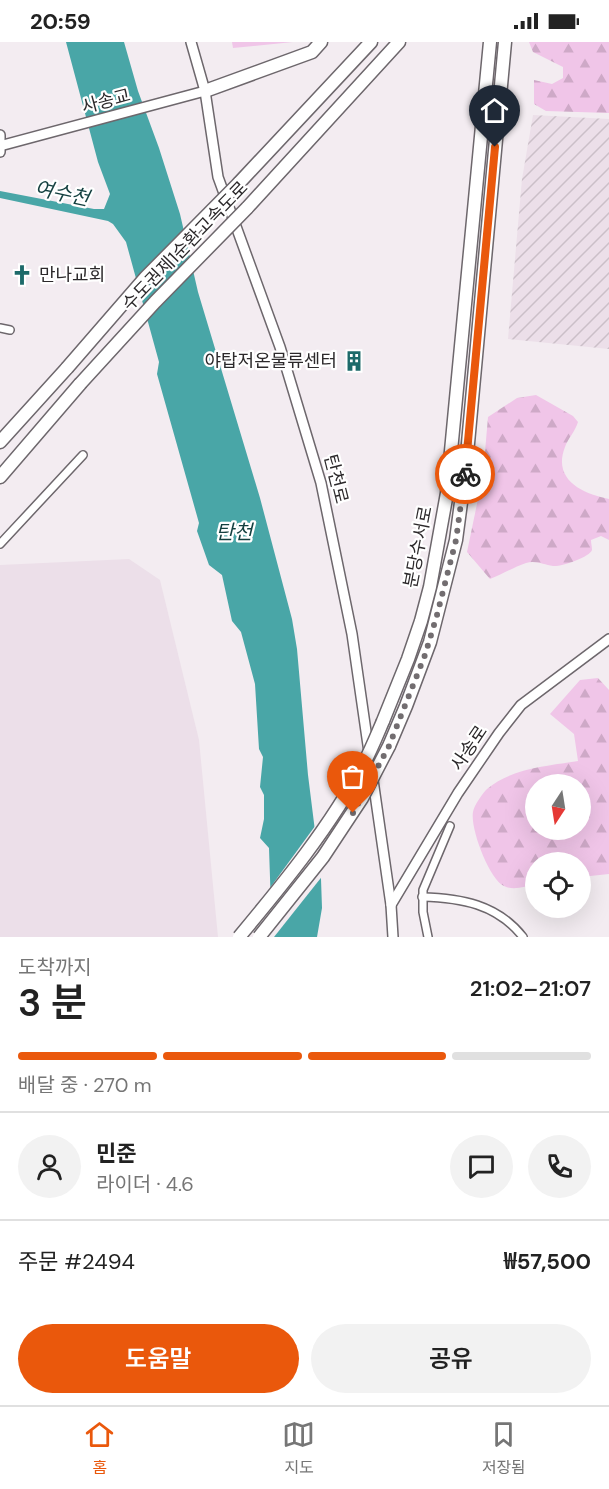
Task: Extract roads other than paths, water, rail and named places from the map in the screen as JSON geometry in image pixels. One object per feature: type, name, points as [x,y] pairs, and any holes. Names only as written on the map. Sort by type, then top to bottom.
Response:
[{"type":"highway","points":[[205,91],[312,52],[321,42]]},
{"type":"highway","name":"수도권제1순환고속도로","points":[[0,442],[146,278],[371,42]]},
{"type":"highway","name":"수도권제1순환고속도로","points":[[0,477],[155,302],[247,208],[399,42]]},
{"type":"highway","name":"분당수서로","points":[[239,937],[328,821],[364,764],[408,659],[421,621],[430,587],[447,493],[490,42]]},
{"type":"highway","name":"분당수서로","points":[[260,937],[330,848],[362,798],[389,746],[430,642],[456,540],[466,465],[505,42]]},
{"type":"main road","name":"탄천로","points":[[191,42],[205,91],[218,177],[279,347],[321,483],[352,634],[391,905],[393,937]]},
{"type":"main road","name":"사송교","points":[[0,148],[205,91]]},
{"type":"main road","points":[[0,135],[0,148]]},
{"type":"main road","name":"사송로","points":[[391,905],[458,793],[521,705],[609,639]]},
{"type":"street","points":[[0,328],[10,330]]},
{"type":"street","points":[[0,544],[83,455]]},
{"type":"street","points":[[428,937],[422,897],[450,826]]},
{"type":"street","points":[[422,897],[472,902],[509,922],[523,937]]},
{"type":"water","name":"탄천","points":[[66,42],[124,42],[138,91],[180,214],[198,292],[260,498],[292,619],[297,649],[308,775],[321,879],[322,908],[317,937],[272,937],[269,848],[260,838],[264,819],[264,795],[260,787],[263,757],[259,749],[255,684],[241,632],[232,621],[222,575],[209,565],[197,531],[199,523],[157,374],[159,362],[126,242],[113,224],[108,221],[0,198],[0,191],[104,209],[110,194],[98,162]]},
{"type":"place","name":"만나교회","points":[[22,275]]},
{"type":"place","name":"야탑저온물류센터","points":[[354,361]]},
{"type":"water label","name":"여수천","points":[[62,193]]}]
